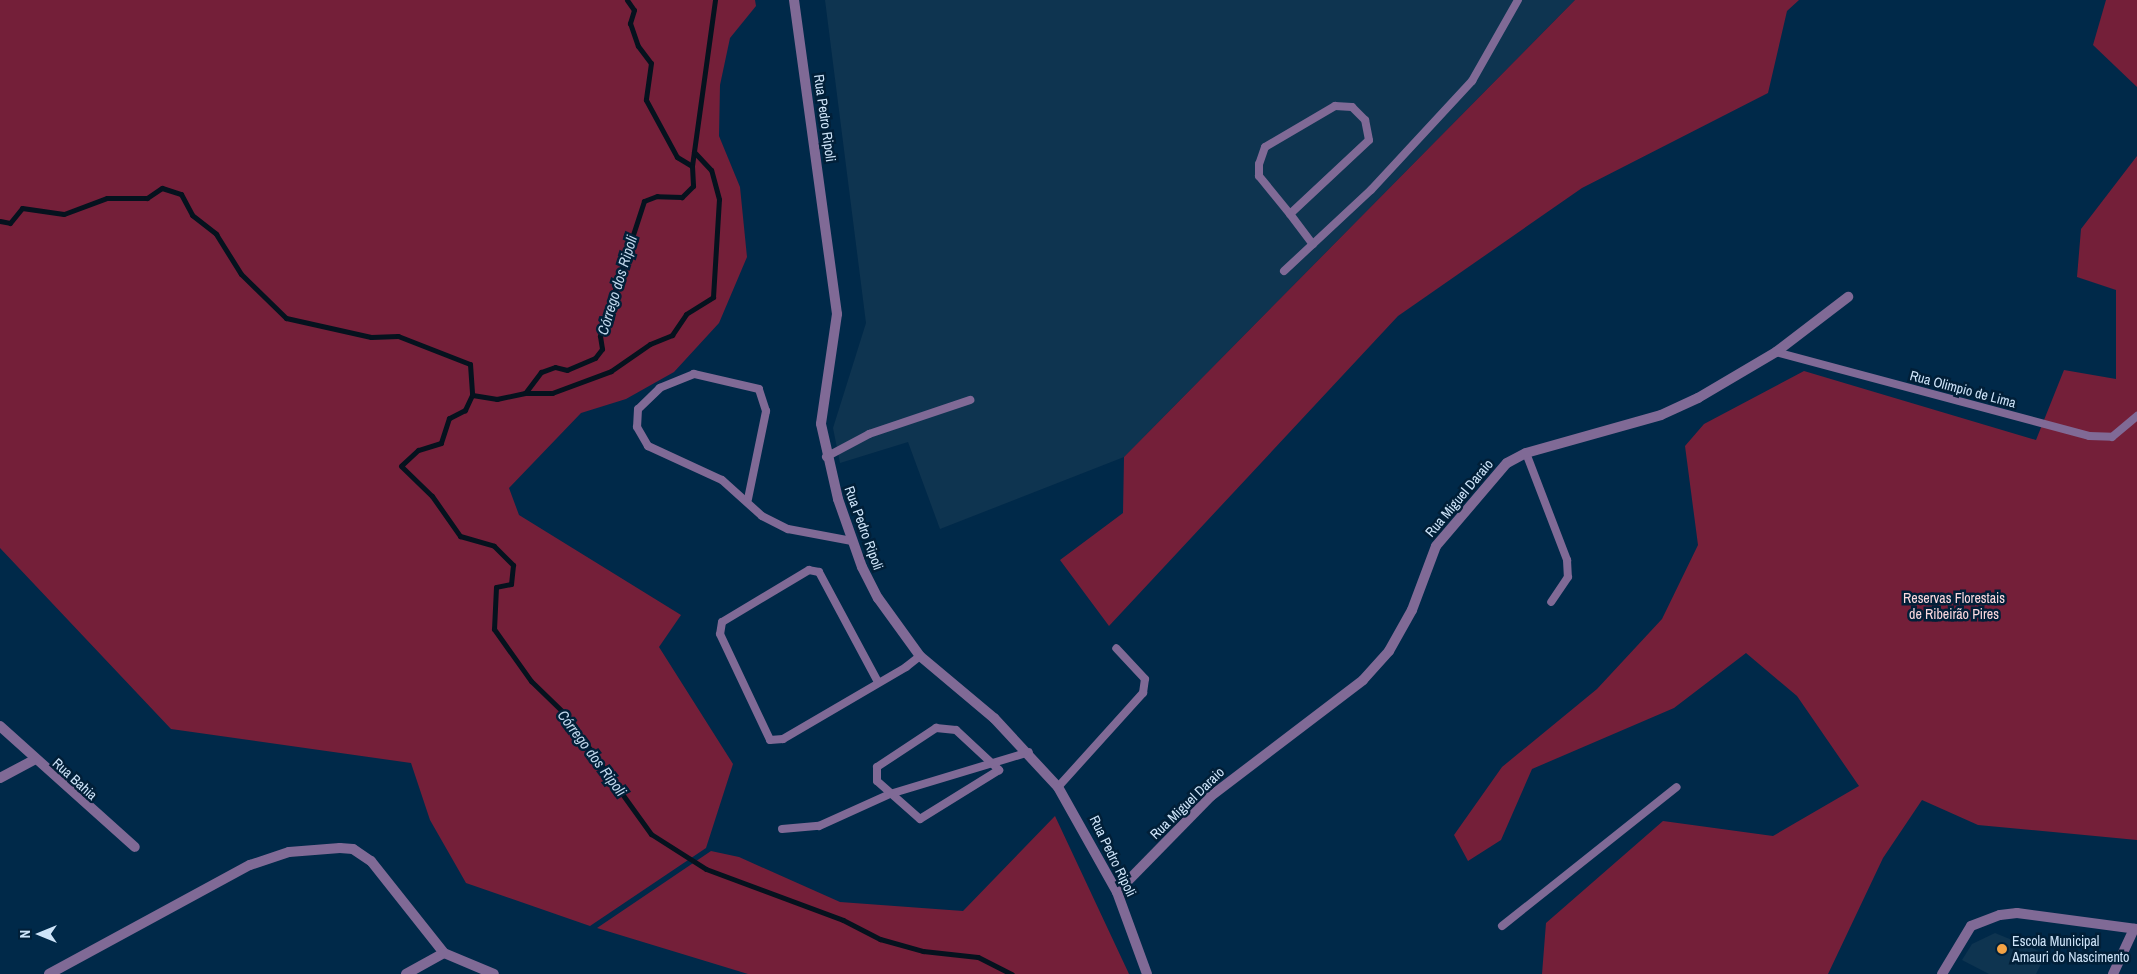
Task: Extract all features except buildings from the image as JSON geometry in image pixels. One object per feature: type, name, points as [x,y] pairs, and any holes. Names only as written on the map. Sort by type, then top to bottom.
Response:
[{"type":"street","name":"Rua Pedro Ripoli","points":[[794,0],[837,314],[821,424],[826,457],[852,541],[878,598],[920,656],[1029,752],[1058,787],[1117,892],[1147,974]]},
{"type":"street","name":"Rua Miguel Daraio","points":[[1117,892],[1211,796],[1363,680],[1389,651],[1412,610],[1436,546],[1483,487],[1526,452],[1661,414],[1776,352],[1848,297]]},
{"type":"street","name":"Rua Bahia","points":[[0,726],[34,760],[135,847]]},
{"type":"street","points":[[0,778],[34,760]]},
{"type":"street","points":[[48,974],[250,865],[289,852],[340,848],[353,849],[371,861],[444,953],[494,974]]},
{"type":"street","points":[[1942,974],[1971,926],[2000,914],[2017,913],[2136,929],[2113,974]]},
{"type":"street","points":[[406,974],[444,953]]},
{"type":"lane","points":[[1284,271],[1313,244],[1472,81],[1518,0]]},
{"type":"lane","points":[[1290,214],[1369,140],[1365,120],[1352,107],[1335,106],[1265,147],[1259,176],[1313,244]]},
{"type":"lane","name":"Rua Olimpio de Lima","points":[[1776,352],[2089,436],[2112,437],[2137,416]]},
{"type":"lane","points":[[748,499],[766,411],[759,389],[694,374],[660,388],[638,409],[637,427],[648,446],[722,480],[748,499],[775,524],[852,541]]},
{"type":"lane","points":[[826,457],[869,434],[970,400]]},
{"type":"lane","points":[[1526,452],[1567,560],[1568,577],[1550,602]]},
{"type":"lane","points":[[878,682],[819,572],[809,570],[722,622],[720,634],[770,740],[783,739],[878,682],[920,656]]},
{"type":"lane","points":[[1058,787],[1143,693],[1145,679],[1116,648]]},
{"type":"lane","points":[[936,728],[956,730],[990,760],[999,770],[920,819],[890,794],[878,781],[877,766],[936,728]]},
{"type":"lane","points":[[782,829],[819,826],[890,794],[990,760],[1029,752]]},
{"type":"lane","points":[[1502,926],[1677,787]]},
{"type":"shaded area","points":[[825,0],[1575,0],[1124,457],[940,529],[908,442],[840,463],[833,428],[866,323]]},
{"type":"shaded area","name":"Escola Municipal Amauri do Nascimento","points":[[1995,933],[2046,954],[2036,974],[1989,974],[1962,960],[1972,944]]},
{"type":"green space","points":[[0,0],[755,0],[756,6],[730,38],[720,85],[719,136],[740,187],[747,257],[719,323],[674,372],[626,399],[581,413],[509,488],[519,515],[681,615],[659,647],[733,764],[706,848],[590,926],[466,883],[430,820],[411,763],[171,729],[0,548]]},
{"type":"green space","points":[[1575,0],[1799,0],[1787,11],[1768,93],[1582,188],[1398,316],[1109,626],[1060,560],[1123,513],[1124,457]]},
{"type":"green space","points":[[2106,0],[2137,0],[2137,87],[2093,45]]},
{"type":"green space","name":"Reservas Florestais de Ribeirão Pires","points":[[2137,156],[2137,840],[1978,825],[1922,800],[1883,858],[1828,974],[1542,974],[1546,923],[1663,821],[1773,836],[1859,786],[1797,696],[1746,653],[1674,708],[1532,769],[1501,840],[1468,861],[1454,835],[1502,767],[1597,689],[1662,619],[1698,545],[1685,446],[1704,424],[1804,371],[2036,440],[2064,370],[2116,379],[2116,290],[2077,277],[2081,229]]},
{"type":"green space","points":[[1055,816],[1129,974],[748,974],[597,928],[711,851],[739,857],[840,902],[963,911]]},
{"type":"waterway","name":"Córrego dos Ripoli","points":[[627,0],[634,10],[630,23],[638,46],[651,63],[646,100],[677,157],[692,166]]},
{"type":"waterway","name":"Córrego dos Ripoli","points":[[715,0],[692,166],[693,186],[682,197],[657,196],[644,201],[600,336],[602,349],[595,358],[567,370],[555,367],[541,372],[525,393],[497,399],[472,395],[465,410],[449,418],[441,443],[418,450],[401,466],[432,496],[460,536],[494,546],[513,565],[511,584],[496,587],[494,629],[531,681],[564,713],[651,834],[706,869],[843,920],[880,939],[923,951],[978,957],[1012,974]]},
{"type":"waterway","name":"Córrego dos Ripoli","points":[[525,393],[552,393],[611,371],[650,344],[672,335],[686,314],[713,297],[719,199],[711,170],[694,152]]},
{"type":"waterway","points":[[0,221],[10,223],[22,208],[64,214],[107,198],[147,198],[162,188],[181,194],[192,215],[216,234],[241,274],[286,318],[371,337],[398,336],[470,364],[472,395]]},
{"type":"place","name":"Escola Municipal Amauri do Nascimento","points":[[2002,949]]}]
